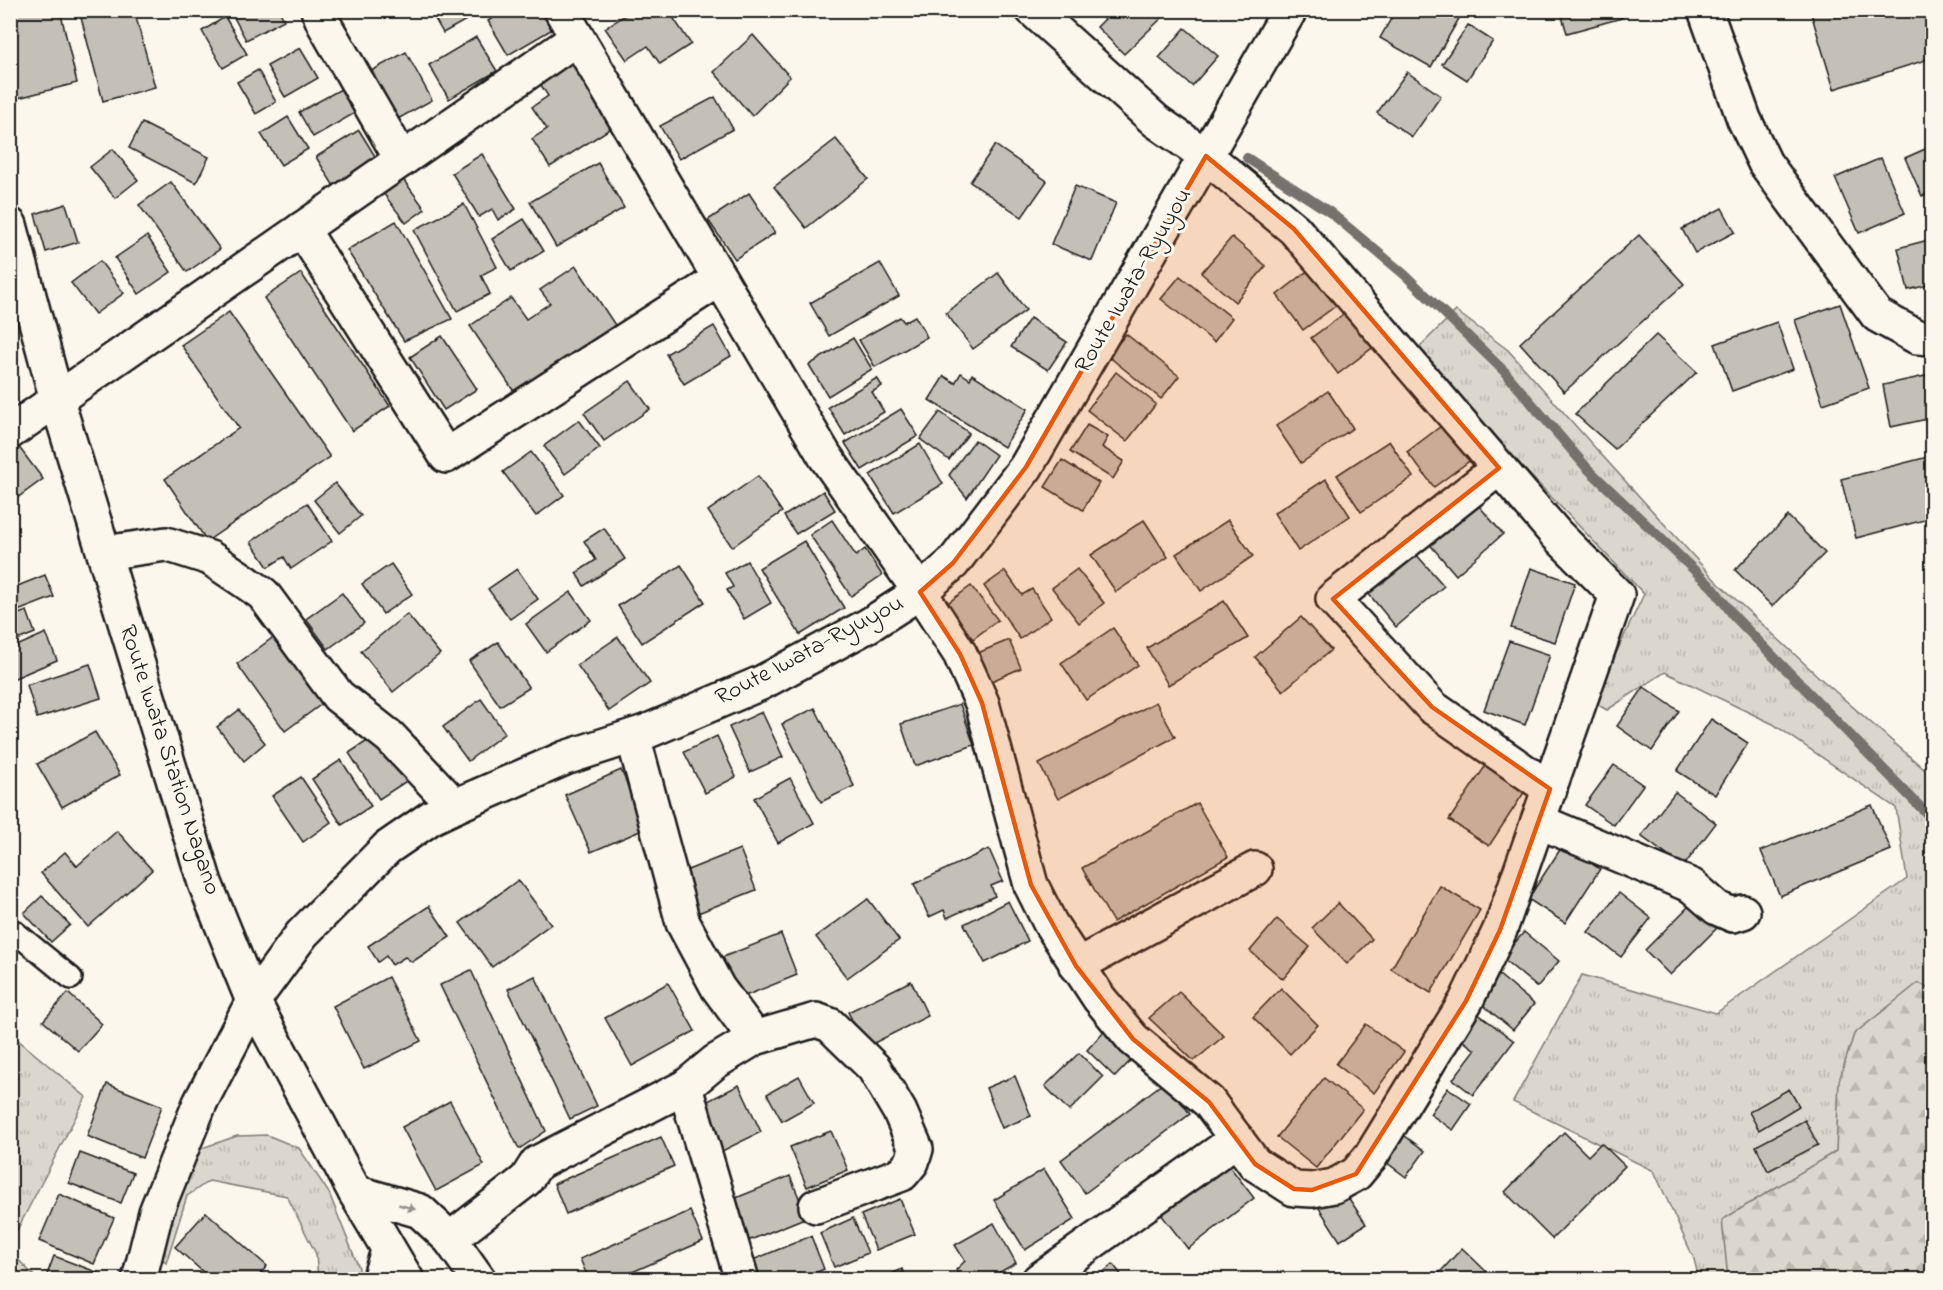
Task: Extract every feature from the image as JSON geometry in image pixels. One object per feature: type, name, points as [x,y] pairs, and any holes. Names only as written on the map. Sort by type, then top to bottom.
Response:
[{"type":"street","points":[[318,10],[402,160]]},
{"type":"street","points":[[10,432],[402,160],[569,24],[825,456],[920,592],[960,654],[982,703],[1032,885],[1050,924],[1076,966],[1133,1039],[1209,1102],[1255,1164],[1294,1189],[1312,1190],[1334,1186],[1356,1174],[1371,1156],[1466,1001],[1500,930],[1617,596],[1556,534],[1294,229],[1206,156],[1156,121],[1033,10]]},
{"type":"street","name":"Route Iwata-Ryuyou","points":[[254,1001],[302,934],[387,848],[432,817],[565,758],[633,736],[761,683],[869,625],[920,592],[953,562],[1026,467],[1290,10]]},
{"type":"street","points":[[1704,10],[1744,119],[1766,163],[1877,315],[1917,337],[1932,338]]},
{"type":"street","name":"Route Iwata Station Nagano","points":[[10,225],[57,400],[206,883],[254,1001],[355,1192],[384,1265],[407,1280]]},
{"type":"street","points":[[302,229],[446,456],[720,279]]},
{"type":"street","points":[[1499,468],[1333,599],[1432,707],[1550,789]]},
{"type":"street","points":[[104,553],[166,544],[210,558],[263,594],[338,696],[390,737],[455,806]]},
{"type":"street","points":[[633,736],[683,923],[718,988],[755,1038]]},
{"type":"street","points":[[1538,821],[1692,886],[1717,908],[1733,915],[1743,912]]},
{"type":"street","points":[[1076,966],[1255,869]]},
{"type":"street","points":[[140,1280],[156,1212],[200,1103],[254,1001]]},
{"type":"street","points":[[450,1239],[526,1180],[537,1163],[685,1087],[715,1062],[755,1038],[816,1020],[830,1024],[874,1068],[900,1112],[916,1149],[912,1162],[902,1174],[816,1206]]},
{"type":"street","points":[[685,1087],[742,1280]]},
{"type":"street","points":[[1039,1280],[1237,1139]]},
{"type":"street","points":[[355,1192],[420,1211],[450,1239],[479,1280]]},
{"type":"lane","points":[[10,928],[71,978]]},
{"type":"highlighted area","points":[[1206,156],[1294,229],[1499,468],[1333,599],[1432,707],[1550,789],[1500,930],[1466,1001],[1356,1174],[1312,1190],[1294,1189],[1255,1164],[1209,1102],[1133,1039],[1076,966],[1031,885],[982,703],[960,654],[920,592],[953,563],[1026,467]]},
{"type":"green space","points":[[1456,311],[1508,350],[1716,581],[1821,679],[1932,776],[1932,1279],[1699,1279],[1694,1259],[1654,1171],[1513,1102],[1582,975],[1716,1013],[1907,879],[1896,808],[1773,724],[1665,672],[1607,710],[1593,702],[1644,594],[1512,456],[1406,360]]},
{"type":"green space","points":[[1918,983],[1932,989],[1932,1279],[1728,1279],[1722,1220],[1836,1151],[1839,1081],[1854,1034]]},
{"type":"green space","points":[[11,1034],[86,1097],[11,1242]]},
{"type":"green space","points":[[267,1135],[299,1148],[329,1193],[359,1268],[359,1279],[318,1279],[316,1254],[287,1196],[209,1181],[187,1196],[166,1263],[148,1244],[177,1161],[205,1147],[237,1136]]},
{"type":"green space","points":[[11,1252],[37,1279],[11,1279]]},
{"type":"building","points":[[10,10],[60,10],[77,83],[14,99],[10,87]]},
{"type":"building","points":[[79,10],[134,10],[155,87],[103,101]]},
{"type":"building","points":[[230,10],[279,10],[284,20],[246,40]]},
{"type":"building","points":[[430,10],[484,10],[443,33]]},
{"type":"building","points":[[505,10],[546,10],[556,27],[508,55],[488,21]]},
{"type":"building","points":[[633,10],[668,10],[691,44],[660,64],[648,46],[627,60],[605,28]]},
{"type":"building","points":[[1114,10],[1163,10],[1166,14],[1124,54],[1097,27]]},
{"type":"building","points":[[1396,10],[1464,10],[1431,67],[1380,38]]},
{"type":"building","points":[[1560,10],[1620,10],[1622,18],[1567,33]]},
{"type":"building","points":[[1810,10],[1932,10],[1932,58],[1834,89]]},
{"type":"building","points":[[225,17],[247,54],[223,68],[202,31]]},
{"type":"building","points":[[1468,25],[1493,41],[1467,80],[1442,64]]},
{"type":"building","points":[[1185,28],[1218,56],[1192,86],[1159,58]]},
{"type":"building","points":[[753,35],[790,77],[752,116],[714,72]]},
{"type":"building","points":[[476,37],[497,71],[449,99],[429,65]]},
{"type":"building","points":[[300,48],[318,78],[285,97],[267,66]]},
{"type":"building","points":[[406,52],[432,100],[396,120],[371,71]]},
{"type":"building","points":[[573,60],[616,125],[550,167],[532,139],[547,129],[532,107],[548,96],[539,82]]},
{"type":"building","points":[[258,70],[276,102],[256,114],[237,82]]},
{"type":"building","points":[[1407,72],[1441,96],[1412,137],[1377,113]]},
{"type":"building","points":[[341,89],[355,113],[313,137],[299,112]]},
{"type":"building","points":[[715,97],[733,129],[679,159],[660,126]]},
{"type":"building","points":[[288,117],[308,149],[281,165],[261,134]]},
{"type":"building","points":[[142,123],[209,157],[196,183],[129,148]]},
{"type":"building","points":[[359,130],[378,161],[335,188],[316,157]]},
{"type":"building","points":[[836,139],[868,179],[806,228],[774,187]]},
{"type":"building","points":[[995,145],[1047,181],[1022,217],[970,182]]},
{"type":"building","points":[[1932,146],[1932,192],[1922,196],[1905,158]]},
{"type":"building","points":[[113,149],[138,180],[115,198],[90,167]]},
{"type":"building","points":[[482,154],[516,209],[498,220],[492,209],[479,217],[452,173]]},
{"type":"building","points":[[1881,158],[1905,213],[1859,233],[1835,178]]},
{"type":"building","points":[[598,163],[624,208],[556,247],[530,202]]},
{"type":"building","points":[[403,179],[425,209],[406,223],[383,193]]},
{"type":"building","points":[[171,182],[220,249],[187,272],[139,205]]},
{"type":"building","points":[[1075,186],[1116,203],[1092,261],[1051,244]]},
{"type":"building","points":[[749,193],[775,233],[735,259],[708,220]]},
{"type":"building","points":[[66,204],[78,242],[46,252],[35,214]]},
{"type":"building","points":[[464,204],[497,267],[481,275],[490,294],[457,311],[414,230]]},
{"type":"building","points":[[1722,208],[1735,232],[1695,253],[1682,229]]},
{"type":"building","points":[[524,219],[544,251],[511,271],[492,239]]},
{"type":"building","points":[[396,221],[452,319],[404,341],[347,250]]},
{"type":"building","points":[[1639,235],[1684,284],[1564,392],[1520,343]]},
{"type":"building","points":[[147,236],[171,272],[139,294],[115,258]]},
{"type":"building","points":[[1232,237],[1266,266],[1235,302],[1201,273]]},
{"type":"building","points":[[1932,239],[1932,284],[1908,290],[1898,248]]},
{"type":"building","points":[[100,261],[124,293],[95,314],[71,283]]},
{"type":"building","points":[[880,263],[899,296],[829,336],[810,303]]},
{"type":"building","points":[[576,266],[615,325],[515,393],[470,326],[511,298],[526,319],[550,303],[540,290]]},
{"type":"building","points":[[1314,266],[1341,302],[1303,330],[1277,295]]},
{"type":"building","points":[[301,273],[390,406],[352,431],[264,298]]},
{"type":"building","points":[[998,273],[1026,310],[973,349],[946,313]]},
{"type":"building","points":[[1180,276],[1232,318],[1214,342],[1161,299]]},
{"type":"building","points":[[1840,304],[1869,388],[1823,404],[1795,320]]},
{"type":"building","points":[[1349,310],[1376,345],[1338,374],[1311,338]]},
{"type":"building","points":[[229,312],[330,457],[207,541],[165,479],[239,428],[181,345]]},
{"type":"building","points":[[915,316],[927,337],[875,367],[859,340],[900,317],[904,322]]},
{"type":"building","points":[[1030,318],[1067,342],[1048,370],[1011,347]]},
{"type":"building","points":[[1777,322],[1793,369],[1732,391],[1715,344]]},
{"type":"building","points":[[714,326],[731,356],[684,384],[666,354]]},
{"type":"building","points":[[1126,334],[1179,376],[1161,399],[1108,356]]},
{"type":"building","points":[[1656,335],[1697,372],[1615,449],[1575,414]]},
{"type":"building","points":[[442,336],[477,389],[444,410],[410,357]]},
{"type":"building","points":[[853,338],[872,369],[828,396],[809,365]]},
{"type":"building","points":[[1116,372],[1156,404],[1127,441],[1087,410]]},
{"type":"building","points":[[961,373],[970,379],[972,374],[1028,409],[1004,447],[929,400],[944,376],[955,383]]},
{"type":"building","points":[[1930,375],[1932,418],[1891,427],[1883,385]]},
{"type":"building","points":[[877,378],[882,386],[872,392],[884,412],[845,435],[828,407]]},
{"type":"building","points":[[630,381],[650,409],[604,441],[584,413]]},
{"type":"building","points":[[1328,391],[1353,428],[1301,463],[1276,426]]},
{"type":"building","points":[[901,409],[918,436],[862,470],[845,443]]},
{"type":"building","points":[[940,412],[969,433],[949,460],[920,439]]},
{"type":"building","points":[[579,420],[600,448],[565,474],[544,446]]},
{"type":"building","points":[[1445,423],[1472,459],[1434,487],[1407,452]]},
{"type":"building","points":[[1087,425],[1108,437],[1102,447],[1124,461],[1113,479],[1070,452]]},
{"type":"building","points":[[975,440],[996,455],[967,498],[949,475]]},
{"type":"building","points":[[1389,441],[1413,477],[1361,512],[1337,475]]},
{"type":"building","points":[[920,444],[943,484],[894,513],[870,475]]},
{"type":"building","points":[[18,446],[43,479],[13,501],[10,498],[10,451]]},
{"type":"building","points":[[531,452],[564,495],[536,516],[503,472]]},
{"type":"building","points":[[1932,456],[1932,518],[1856,538],[1841,479]]},
{"type":"building","points":[[1062,460],[1099,483],[1083,510],[1045,487]]},
{"type":"building","points":[[758,476],[782,512],[732,547],[708,511]]},
{"type":"building","points":[[1326,479],[1350,516],[1298,551],[1274,513]]},
{"type":"building","points":[[335,483],[361,516],[340,533],[314,500]]},
{"type":"building","points":[[823,491],[835,510],[796,534],[784,516]]},
{"type":"building","points":[[1474,500],[1503,534],[1456,575],[1427,541]]},
{"type":"building","points":[[307,503],[332,541],[291,569],[284,557],[268,567],[251,542]]},
{"type":"building","points":[[1788,516],[1825,553],[1772,606],[1735,570]]},
{"type":"building","points":[[832,520],[856,556],[865,549],[882,575],[851,596],[810,535]]},
{"type":"building","points":[[1144,520],[1168,557],[1116,592],[1091,555]]},
{"type":"building","points":[[1228,520],[1253,556],[1201,591],[1176,554]]},
{"type":"building","points":[[604,528],[625,559],[584,586],[576,573],[596,560],[584,541]]},
{"type":"building","points":[[804,541],[844,608],[800,635],[759,568]]},
{"type":"building","points":[[1415,553],[1444,586],[1396,627],[1368,593]]},
{"type":"building","points":[[747,561],[771,603],[744,619],[727,590],[733,587],[725,573]]},
{"type":"building","points":[[391,564],[412,594],[383,614],[362,584]]},
{"type":"building","points":[[681,565],[705,602],[642,643],[618,606]]},
{"type":"building","points":[[1531,568],[1575,583],[1555,642],[1511,628]]},
{"type":"building","points":[[517,569],[538,599],[510,619],[488,589]]},
{"type":"building","points":[[1077,569],[1104,603],[1079,623],[1052,588]]},
{"type":"building","points":[[1005,571],[1022,595],[1032,589],[1051,617],[1020,639],[984,586]]},
{"type":"building","points":[[45,575],[54,597],[10,614],[10,589]]},
{"type":"building","points":[[971,586],[998,620],[973,639],[945,605]]},
{"type":"building","points":[[571,592],[591,620],[546,652],[526,624]]},
{"type":"building","points":[[342,593],[364,623],[328,649],[306,619]]},
{"type":"building","points":[[1224,601],[1248,638],[1168,685],[1147,648]]},
{"type":"building","points":[[27,611],[35,633],[10,643],[10,617]]},
{"type":"building","points":[[407,614],[440,654],[393,692],[361,651]]},
{"type":"building","points":[[1301,617],[1331,650],[1283,691],[1255,657]]},
{"type":"building","points":[[1113,628],[1138,665],[1086,700],[1061,663]]},
{"type":"building","points":[[46,633],[57,660],[10,680],[10,649]]},
{"type":"building","points":[[275,636],[323,703],[285,731],[237,664]]},
{"type":"building","points":[[618,637],[650,683],[609,711],[577,665]]},
{"type":"building","points":[[1009,640],[1021,668],[985,684],[973,655]]},
{"type":"building","points":[[1509,641],[1550,655],[1525,725],[1484,710]]},
{"type":"building","points":[[498,642],[529,688],[500,706],[469,661]]},
{"type":"building","points":[[90,664],[101,698],[37,718],[27,685]]},
{"type":"building","points":[[1644,687],[1679,711],[1652,751],[1617,726]]},
{"type":"building","points":[[481,699],[505,733],[468,761],[443,727]]},
{"type":"building","points":[[1156,702],[1175,737],[1058,799],[1039,764]]},
{"type":"building","points":[[960,704],[974,745],[915,766],[901,724]]},
{"type":"building","points":[[815,708],[854,786],[821,802],[782,724]]},
{"type":"building","points":[[239,710],[265,743],[244,761],[217,727]]},
{"type":"building","points":[[762,712],[783,757],[750,772],[729,727]]},
{"type":"building","points":[[1711,719],[1748,743],[1715,795],[1677,771]]},
{"type":"building","points":[[95,732],[120,775],[62,807],[37,764]]},
{"type":"building","points":[[378,734],[408,780],[379,799],[349,753]]},
{"type":"building","points":[[717,736],[736,777],[705,793],[684,752]]},
{"type":"building","points":[[341,760],[371,806],[342,825],[312,779]]},
{"type":"building","points":[[1486,765],[1525,791],[1489,846],[1449,820]]},
{"type":"building","points":[[1614,765],[1643,785],[1614,825],[1585,805]]},
{"type":"building","points":[[621,770],[647,828],[591,852],[565,795]]},
{"type":"building","points":[[301,777],[331,822],[303,842],[272,796]]},
{"type":"building","points":[[790,778],[814,823],[778,843],[754,798]]},
{"type":"building","points":[[1675,792],[1716,823],[1683,867],[1641,836]]},
{"type":"building","points":[[1197,803],[1228,857],[1113,922],[1082,868]]},
{"type":"building","points":[[1872,805],[1891,850],[1780,896],[1761,851]]},
{"type":"building","points":[[117,831],[152,870],[88,927],[41,873],[65,852],[77,866]]},
{"type":"building","points":[[1563,845],[1600,869],[1565,923],[1528,899]]},
{"type":"building","points":[[740,849],[756,890],[698,913],[683,872]]},
{"type":"building","points":[[989,849],[1003,881],[991,886],[995,896],[947,918],[944,910],[929,917],[914,884]]},
{"type":"building","points":[[518,880],[551,924],[492,967],[460,923]]},
{"type":"building","points":[[1440,886],[1480,910],[1431,993],[1391,969]]},
{"type":"building","points":[[1619,893],[1651,918],[1621,957],[1588,932]]},
{"type":"building","points":[[42,896],[70,925],[51,942],[24,913]]},
{"type":"building","points":[[868,899],[899,940],[847,978],[816,937]]},
{"type":"building","points":[[1008,901],[1028,941],[985,963],[964,924]]},
{"type":"building","points":[[1693,902],[1718,927],[1670,975],[1645,950]]},
{"type":"building","points":[[1338,903],[1372,939],[1347,964],[1312,928]]},
{"type":"building","points":[[429,906],[450,937],[412,962],[405,957],[392,965],[386,956],[378,962],[368,946]]},
{"type":"building","points":[[1277,919],[1310,947],[1283,979],[1250,951]]},
{"type":"building","points":[[1524,932],[1559,961],[1537,987],[1502,958]]},
{"type":"building","points":[[781,934],[797,975],[740,998],[723,957]]},
{"type":"building","points":[[471,970],[546,1131],[519,1149],[440,985]]},
{"type":"building","points":[[1498,974],[1534,1004],[1513,1030],[1477,1000]]},
{"type":"building","points":[[535,976],[597,1106],[570,1119],[508,989]]},
{"type":"building","points":[[388,977],[421,1041],[364,1069],[333,1006]]},
{"type":"building","points":[[911,981],[928,1016],[866,1047],[848,1012]]},
{"type":"building","points":[[668,983],[695,1031],[632,1066],[605,1018]]},
{"type":"building","points":[[1281,988],[1318,1025],[1290,1054],[1253,1017]]},
{"type":"building","points":[[1179,992],[1224,1036],[1194,1061],[1149,1018]]},
{"type":"building","points":[[68,993],[102,1024],[78,1051],[43,1021]]},
{"type":"building","points":[[1477,1013],[1514,1041],[1473,1095],[1453,1079],[1475,1050],[1458,1037]]},
{"type":"building","points":[[1366,1024],[1404,1052],[1374,1093],[1336,1064]]},
{"type":"building","points":[[1105,1030],[1134,1057],[1115,1077],[1087,1050]]},
{"type":"building","points":[[1079,1053],[1103,1077],[1069,1111],[1045,1086]]},
{"type":"building","points":[[799,1076],[814,1103],[782,1121],[767,1094]]},
{"type":"building","points":[[1015,1076],[1031,1116],[1002,1128],[986,1088]]},
{"type":"building","points":[[1324,1078],[1363,1109],[1316,1168],[1277,1137]]},
{"type":"building","points":[[1166,1081],[1190,1114],[1085,1193],[1061,1160]]},
{"type":"building","points":[[107,1084],[162,1106],[142,1158],[87,1136]]},
{"type":"building","points":[[739,1085],[761,1132],[720,1152],[710,1132],[717,1129],[704,1103]]},
{"type":"building","points":[[1448,1088],[1471,1104],[1453,1130],[1430,1114]]},
{"type":"building","points":[[1789,1089],[1799,1106],[1759,1130],[1749,1112]]},
{"type":"building","points":[[450,1101],[484,1165],[436,1191],[402,1127]]},
{"type":"building","points":[[1805,1120],[1818,1145],[1768,1171],[1756,1146]]},
{"type":"building","points":[[831,1131],[848,1170],[807,1187],[790,1147]]},
{"type":"building","points":[[1564,1132],[1588,1156],[1601,1143],[1625,1166],[1552,1239],[1505,1192]]},
{"type":"building","points":[[1401,1133],[1425,1151],[1406,1177],[1382,1159]]},
{"type":"building","points":[[661,1137],[674,1166],[566,1214],[554,1184]]},
{"type":"building","points":[[80,1153],[133,1173],[121,1203],[69,1183]]},
{"type":"building","points":[[1227,1163],[1254,1198],[1188,1249],[1160,1213]]},
{"type":"building","points":[[1044,1169],[1075,1219],[1025,1250],[994,1200]]},
{"type":"building","points":[[790,1176],[807,1217],[748,1241],[731,1200]]},
{"type":"building","points":[[1344,1191],[1366,1224],[1340,1241],[1319,1208]]},
{"type":"building","points":[[59,1194],[114,1218],[94,1264],[39,1241]]},
{"type":"building","points":[[900,1199],[915,1234],[876,1250],[861,1215]]},
{"type":"building","points":[[690,1211],[703,1241],[614,1280],[589,1280],[580,1259]]},
{"type":"building","points":[[206,1212],[267,1266],[255,1280],[212,1280],[175,1247]]},
{"type":"building","points":[[853,1218],[868,1253],[834,1267],[820,1233]]},
{"type":"building","points":[[994,1223],[1016,1263],[986,1280],[961,1280],[956,1270],[965,1261],[955,1245]]},
{"type":"building","points":[[811,1236],[824,1269],[799,1280],[755,1280],[748,1262]]},
{"type":"building","points":[[1462,1248],[1492,1277],[1490,1280],[1433,1280]]},
{"type":"building","points":[[54,1256],[99,1273],[97,1280],[45,1280]]},
{"type":"building","points":[[1113,1264],[1125,1280],[1094,1280]]},
{"type":"building","points":[[902,1269],[907,1280],[879,1280]]},
{"type":"waterway","points":[[1247,158],[1331,213],[1405,275],[1504,371],[1587,468],[1713,588],[1734,616],[1932,819]]}]
